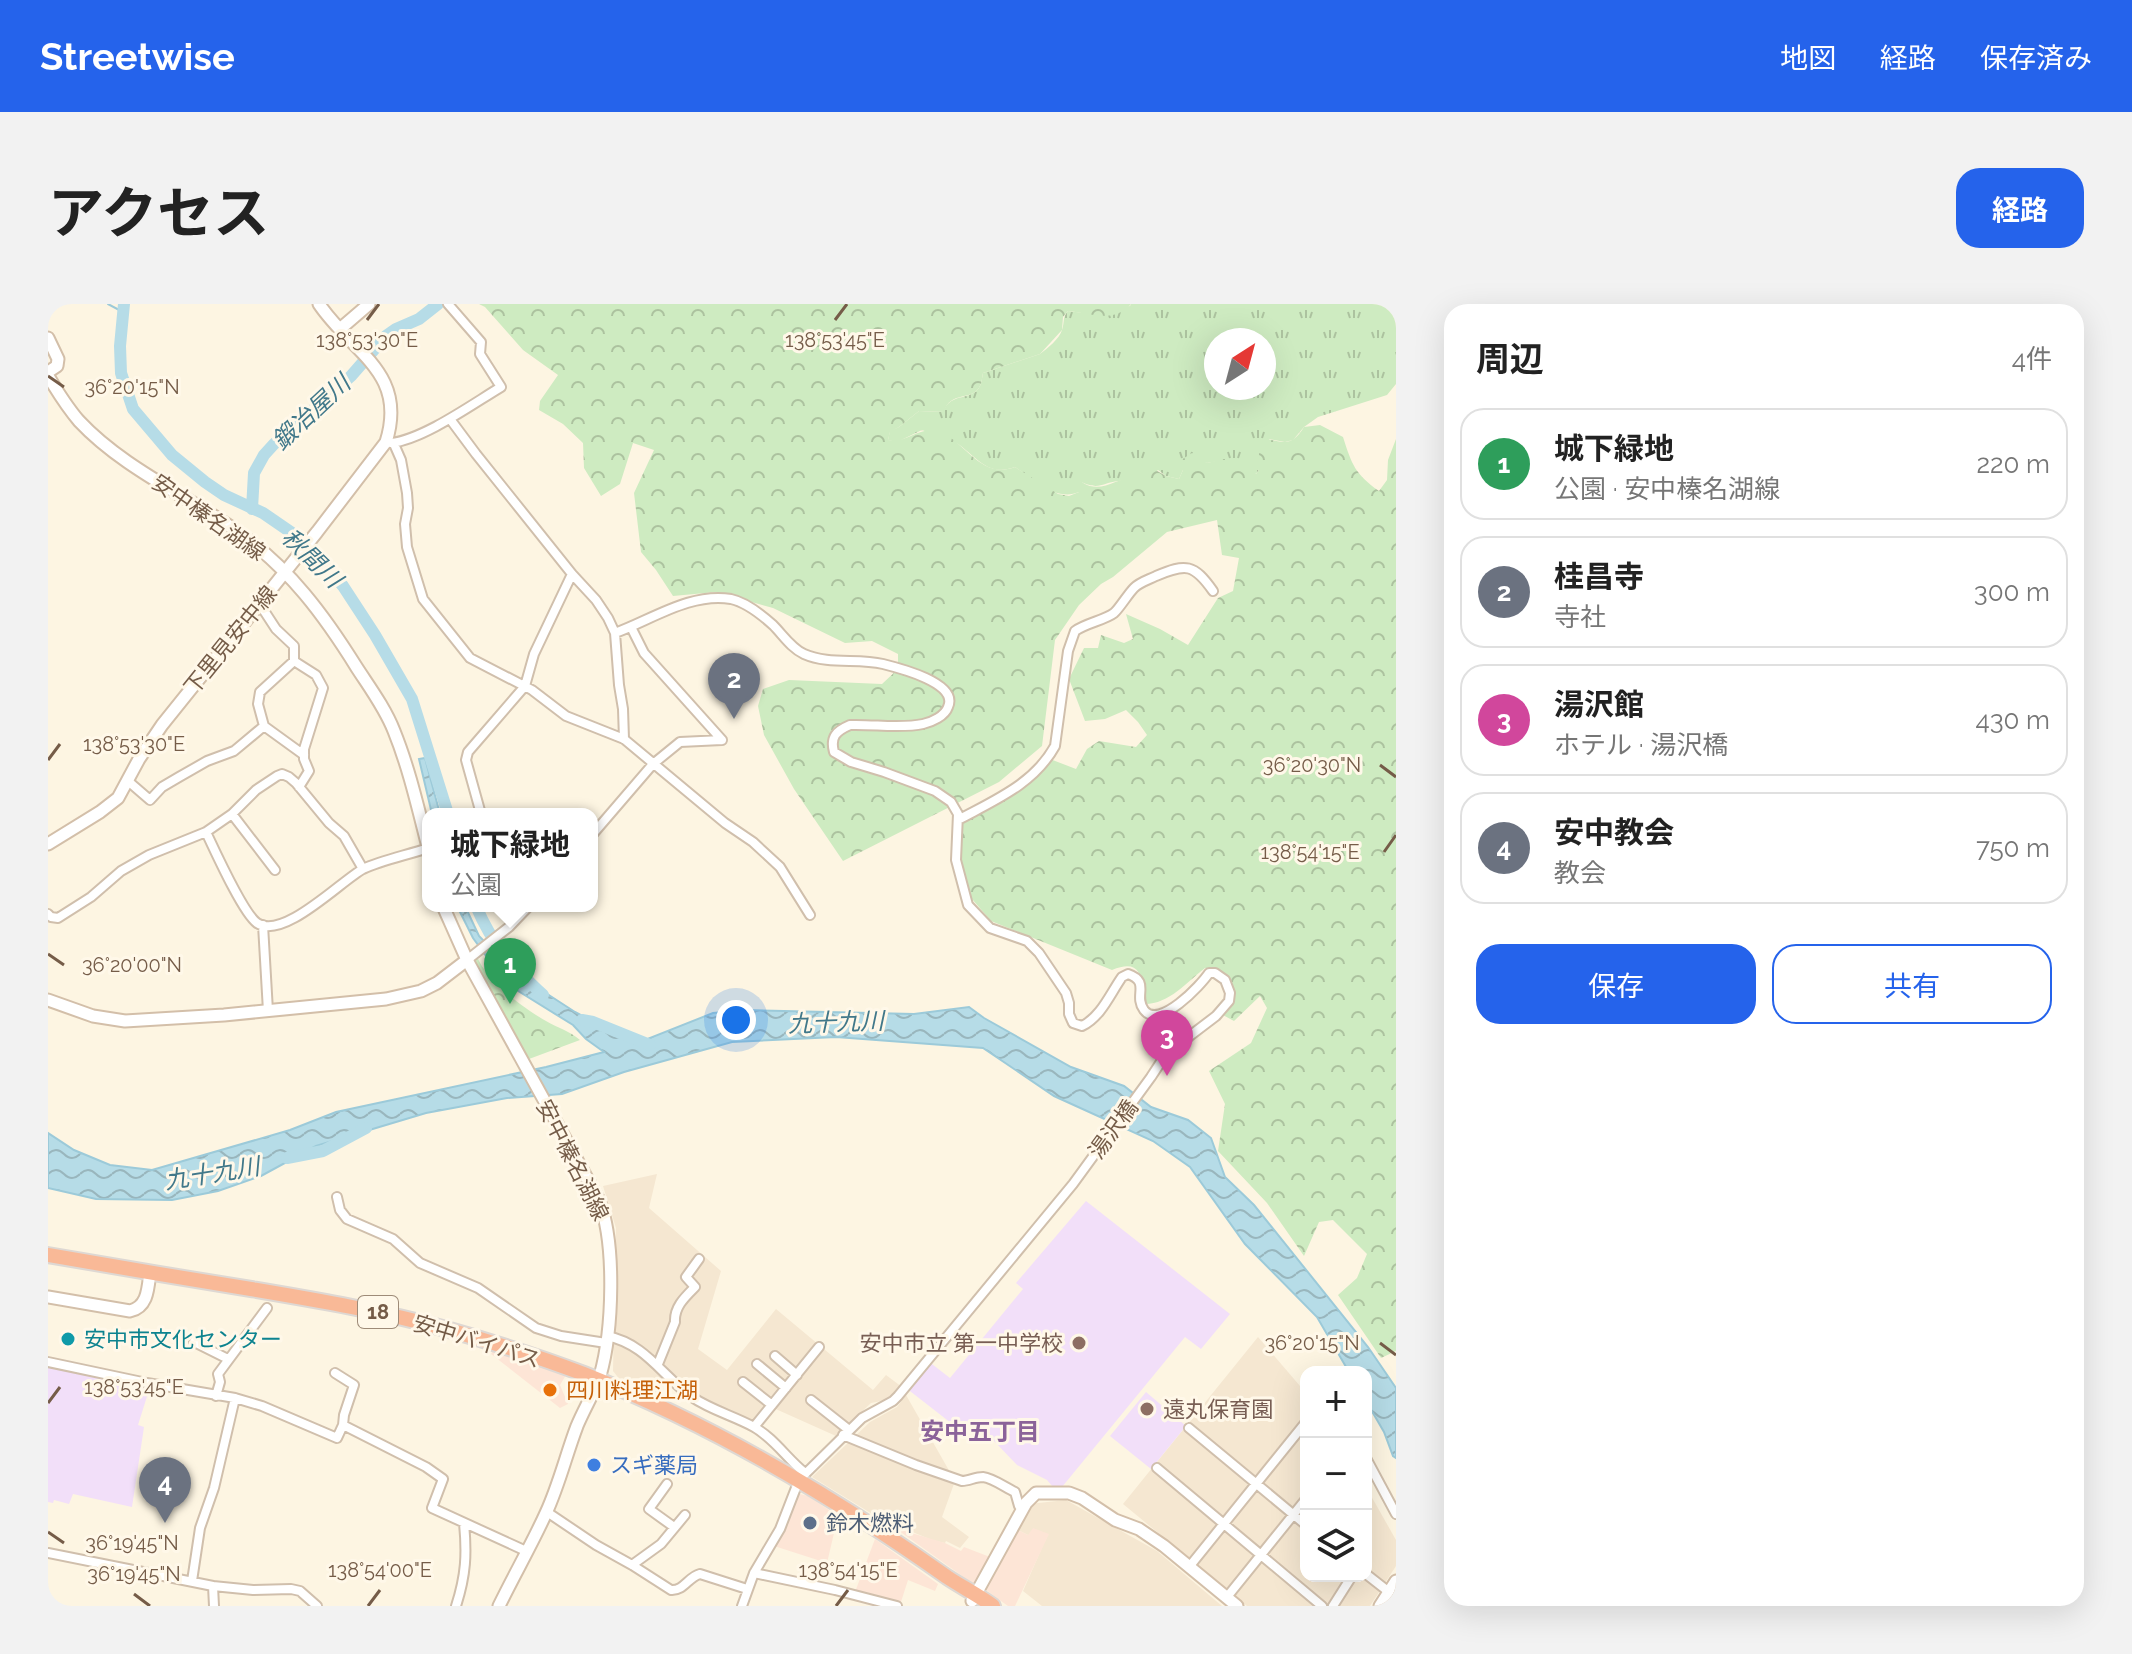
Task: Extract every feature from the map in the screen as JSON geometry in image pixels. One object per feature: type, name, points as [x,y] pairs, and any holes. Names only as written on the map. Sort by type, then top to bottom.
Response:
[{"type":"highway","name":"安中バイパス","points":[[48,1255],[357,1307],[446,1329],[563,1366],[802,1476],[952,1580],[975,1600],[993,1606]]},
{"type":"main road","points":[[319,304],[340,329],[369,304]]},
{"type":"main road","name":"下里見安中線","points":[[48,844],[118,798],[162,725],[390,443],[391,399],[381,375],[340,329]]},
{"type":"main road","points":[[48,338],[58,359],[57,366],[48,374]]},
{"type":"main road","name":"安中榛名湖線","points":[[48,374],[67,405],[93,434],[131,463],[241,534],[308,595],[392,726],[422,824]]},
{"type":"main road","name":"安中榛名湖線","points":[[446,912],[472,957],[523,1063],[599,1200],[606,1223],[610,1256],[606,1339],[598,1380],[547,1512],[499,1606]]},
{"type":"main road","points":[[48,1000],[93,1016],[125,1021],[268,1011],[404,996],[437,983],[472,957]]},
{"type":"main road","points":[[48,1297],[114,1310],[137,1309],[146,1298],[150,1272]]},
{"type":"main road","points":[[975,1600],[1023,1508],[1036,1493],[1069,1493],[1115,1520],[1139,1529],[1237,1606]]},
{"type":"main road","points":[[1380,1606],[1396,1581]]},
{"type":"street","points":[[448,304],[481,342],[480,354],[501,387],[450,419],[390,443],[401,460],[407,493],[407,547],[423,599],[470,658],[525,686],[566,716],[624,739],[725,823],[753,842],[780,867],[810,915]]},
{"type":"street","points":[[450,419],[608,618],[615,633],[624,739]]},
{"type":"street","points":[[615,633],[704,598],[734,599],[771,624],[806,655],[879,663],[939,685],[950,700],[947,710],[936,719],[924,724],[850,725],[835,735],[832,743],[834,752],[842,758],[944,796],[956,808],[958,820],[1012,792],[1048,758],[1055,746],[1068,651],[1075,631],[1115,612],[1137,585],[1176,568],[1184,566],[1193,570],[1213,591]]},
{"type":"street","points":[[479,808],[466,760],[468,752],[525,686],[534,654],[572,574]]},
{"type":"street","points":[[259,603],[276,629],[294,646],[294,661],[260,692],[258,704],[264,726],[304,755]]},
{"type":"street","points":[[598,828],[653,764],[680,742],[722,740],[644,653],[631,627]]},
{"type":"street","points":[[294,661],[316,675],[323,688],[304,749],[309,771],[299,787]]},
{"type":"street","points":[[128,781],[150,800],[162,787],[179,777],[207,761],[234,751],[264,726]]},
{"type":"street","points":[[48,914],[58,918],[91,897],[121,871],[149,855],[206,832],[232,814],[249,795],[282,774],[299,787],[344,836],[363,869]]},
{"type":"street","points":[[232,814],[275,870]]},
{"type":"street","name":"湯沢橋","points":[[802,1476],[862,1418],[898,1396],[1074,1182],[1166,1054],[1216,1016],[1229,1001],[1230,993],[1225,980],[1220,975],[1209,973],[1171,1010],[1157,1015],[1145,1011],[1140,996],[1141,983],[1138,978],[1128,974],[1122,977],[1091,1020],[1082,1026],[1073,1023],[1066,993],[1039,953],[1027,941],[990,928],[968,905],[956,860],[958,820]]},
{"type":"street","points":[[206,832],[239,896],[256,922],[263,925],[295,919],[363,869],[422,850]]},
{"type":"street","points":[[472,957],[523,912]]},
{"type":"street","points":[[263,925],[268,1011]]},
{"type":"street","points":[[337,1197],[340,1210],[347,1219],[393,1239],[420,1263],[478,1288],[536,1328],[561,1336],[623,1341],[658,1364],[694,1398],[772,1439],[802,1476],[780,1529],[754,1573],[742,1606]]},
{"type":"street","points":[[658,1364],[680,1302],[695,1287],[686,1277],[699,1259]]},
{"type":"street","points":[[216,1396],[220,1382],[218,1374],[267,1308]]},
{"type":"street","points":[[194,1342],[228,1359]]},
{"type":"street","points":[[754,1427],[819,1347]]},
{"type":"street","points":[[775,1356],[797,1375]]},
{"type":"street","points":[[48,1362],[235,1398],[262,1406],[337,1438],[354,1385],[335,1373]]},
{"type":"street","points":[[757,1364],[786,1388]]},
{"type":"street","points":[[743,1382],[772,1405]]},
{"type":"street","points":[[192,1581],[200,1528],[214,1488],[235,1398]]},
{"type":"street","points":[[811,1400],[846,1432],[962,1481],[979,1477],[989,1479],[1015,1492],[1019,1506],[1023,1508]]},
{"type":"street","points":[[343,1425],[426,1467],[443,1479],[432,1508],[526,1551]]},
{"type":"street","points":[[1189,1428],[1300,1520]]},
{"type":"street","points":[[1189,1567],[1300,1433]]},
{"type":"street","points":[[1157,1468],[1322,1606]]},
{"type":"street","points":[[1372,1469],[1396,1514]]},
{"type":"street","points":[[667,1484],[649,1509],[674,1527]]},
{"type":"street","points":[[1227,1597],[1300,1507]]},
{"type":"street","points":[[547,1512],[671,1590],[678,1590],[700,1574],[747,1589]]},
{"type":"street","points":[[632,1565],[661,1544],[685,1515]]},
{"type":"street","points":[[456,1606],[464,1582],[467,1557],[464,1523]]},
{"type":"street","points":[[48,1553],[213,1586],[253,1590],[291,1589],[300,1591],[317,1606]]},
{"type":"street","points":[[754,1573],[897,1606]]},
{"type":"street","points":[[1372,1579],[1389,1592]]},
{"type":"street","points":[[1333,1606],[1348,1582]]},
{"type":"street","points":[[213,1586],[214,1606]]},
{"type":"shaded area","points":[[657,1174],[649,1208],[721,1271],[698,1349],[727,1370],[776,1309],[873,1390],[886,1375],[902,1387],[886,1400],[871,1403],[836,1436],[769,1406],[754,1425],[695,1397],[669,1374],[657,1396],[621,1381],[613,1371],[616,1228],[603,1186]]},
{"type":"shaded area","name":"安中市立 第一中学校","points":[[1086,1201],[1230,1314],[1201,1349],[1185,1337],[1062,1487],[1053,1487],[1047,1480],[1017,1465],[994,1441],[951,1423],[906,1388],[928,1361],[950,1378],[1023,1289],[1016,1283]]},
{"type":"shaded area","points":[[1258,1337],[1300,1386],[1300,1582],[1372,1582],[1372,1498],[1396,1540],[1396,1566],[1370,1606],[1247,1606],[1123,1504]]},
{"type":"shaded area","points":[[494,1349],[566,1375],[560,1385],[568,1404],[560,1408],[491,1354]]},
{"type":"shaded area","points":[[48,1366],[150,1387],[138,1425],[144,1427],[132,1507],[73,1494],[69,1504],[54,1500],[53,1503],[48,1502]]},
{"type":"shaded area","points":[[1146,1392],[1186,1426],[1151,1469],[1110,1436]]},
{"type":"shaded area","points":[[906,1395],[955,1481],[942,1517],[969,1537],[960,1548],[946,1541],[932,1540],[895,1528],[812,1477],[870,1422],[897,1407]]},
{"type":"shaded area","name":"鈴木燃料","points":[[796,1493],[808,1496],[838,1516],[827,1563],[771,1545]]},
{"type":"shaded area","points":[[1066,1500],[1157,1551],[1222,1606],[1042,1606],[1023,1591],[1048,1534],[1028,1535],[1014,1528],[1029,1504]]},
{"type":"shaded area","points":[[895,1528],[961,1551],[964,1547],[990,1557],[976,1583],[972,1583]]},
{"type":"shaded area","points":[[1014,1528],[1028,1535],[1033,1528],[1049,1534],[1015,1606],[1008,1606],[982,1587]]},
{"type":"shaded area","points":[[875,1539],[938,1584],[935,1591],[908,1580],[900,1605],[855,1592]]},
{"type":"green space","points":[[479,304],[1131,304],[1109,316],[1068,311],[1063,317],[1062,330],[1040,354],[983,373],[976,391],[951,401],[944,412],[919,411],[890,432],[888,440],[936,430],[984,465],[1003,470],[1015,467],[1058,494],[1069,496],[1079,492],[1079,480],[1097,487],[1130,478],[1147,480],[1152,468],[1179,479],[1183,470],[1181,460],[1192,453],[1207,463],[1239,459],[1256,474],[1259,470],[1251,461],[1259,458],[1259,450],[1264,448],[1263,438],[1291,441],[1304,427],[1320,425],[1343,437],[1355,468],[1379,491],[1387,480],[1388,460],[1396,439],[1396,1351],[1381,1358],[1338,1295],[1357,1278],[1367,1254],[1333,1220],[1319,1222],[1304,1256],[1267,1203],[1218,1151],[1225,1104],[1209,1071],[1251,1043],[1267,1008],[1260,996],[1234,1021],[1221,1014],[1233,995],[1228,979],[1222,972],[1205,968],[1170,996],[1145,1004],[1140,999],[1140,977],[1134,968],[1129,966],[1112,970],[991,921],[972,899],[956,847],[959,826],[966,816],[1014,787],[1050,759],[1076,769],[1087,749],[1099,741],[1136,747],[1147,735],[1126,710],[1105,719],[1085,721],[1069,679],[1084,648],[1098,648],[1101,635],[1124,643],[1133,639],[1126,614],[1188,645],[1218,598],[1233,591],[1239,558],[1222,555],[1217,520],[1167,532],[1079,605],[1055,640],[1042,746],[999,782],[843,861],[794,789],[764,735],[758,706],[763,689],[789,680],[882,684],[898,669],[898,654],[872,641],[845,643],[773,608],[716,592],[673,596],[641,552],[634,493],[654,450],[633,443],[620,484],[601,496],[584,468],[583,443],[563,424],[539,410],[540,401],[558,375],[523,350]]},
{"type":"green space","points":[[1131,304],[1396,304],[1396,384],[1387,395],[1318,417],[1293,440],[1269,439],[1256,474],[1233,462],[1201,461],[1183,470],[1179,479],[1158,470],[1147,480],[1096,486],[1079,481],[1079,492],[1062,494],[1046,488],[1015,467],[1005,470],[988,467],[953,441],[922,430],[897,442],[888,440],[890,431],[919,411],[943,412],[951,401],[972,394],[981,384],[983,373],[1040,354],[1059,336],[1068,311],[1084,313]]},
{"type":"green space","points":[[477,956],[488,975],[507,993],[537,1016],[580,1040],[529,1059],[474,958]]},
{"type":"water","points":[[425,758],[438,808],[431,808],[419,759]]},
{"type":"water","points":[[460,912],[468,912],[479,936],[515,973],[575,1012],[635,1044],[713,1013],[746,1010],[914,1014],[969,1007],[1071,1067],[1124,1086],[1151,1107],[1188,1120],[1211,1138],[1225,1177],[1254,1205],[1368,1347],[1396,1388],[1396,1458],[1372,1411],[1372,1366],[1346,1366],[1317,1317],[1245,1244],[1190,1167],[1153,1141],[1054,1096],[983,1048],[836,1037],[732,1042],[624,1072],[562,1094],[507,1098],[426,1113],[316,1146],[261,1176],[218,1191],[172,1200],[96,1199],[48,1188],[48,1133],[74,1150],[110,1165],[152,1170],[290,1130],[336,1112],[604,1052],[573,1025],[515,989],[487,957]]},
{"type":"waterway","points":[[108,304],[123,312]]},
{"type":"waterway","name":"秋間川","points":[[124,304],[121,373],[133,409],[172,455],[224,495],[263,513],[295,535],[343,586],[412,699],[446,808]]},
{"type":"waterway","name":"鍛冶屋川","points":[[252,509],[254,473],[264,455],[351,376],[386,336],[419,319],[438,304]]},
{"type":"waterway","name":"秋間川","points":[[479,912],[504,955],[543,995]]},
{"type":"waterway","name":"秋間川","points":[[582,1020],[650,1045]]},
{"type":"waterway","name":"九十九川","points":[[287,1158],[323,1151],[366,1128]]},
{"type":"place","name":"桂昌寺","points":[[734,719]]},
{"type":"place","name":"城下緑地","points":[[510,1004]]},
{"type":"place","name":"湯沢館","points":[[1167,1076]]},
{"type":"place","name":"安中市文化センター","points":[[68,1339]]},
{"type":"place","name":"安中市立 第一中学校","points":[[1079,1343]]},
{"type":"place","name":"四川料理江湖","points":[[550,1390]]},
{"type":"place","name":"遠丸保育園","points":[[1147,1409]]},
{"type":"place","name":"スギ薬局","points":[[594,1465]]},
{"type":"place","name":"安中教会","points":[[165,1523]]},
{"type":"place","name":"鈴木燃料","points":[[810,1523]]},
{"type":"district","name":"安中五丁目","points":[[980,1431]]}]
